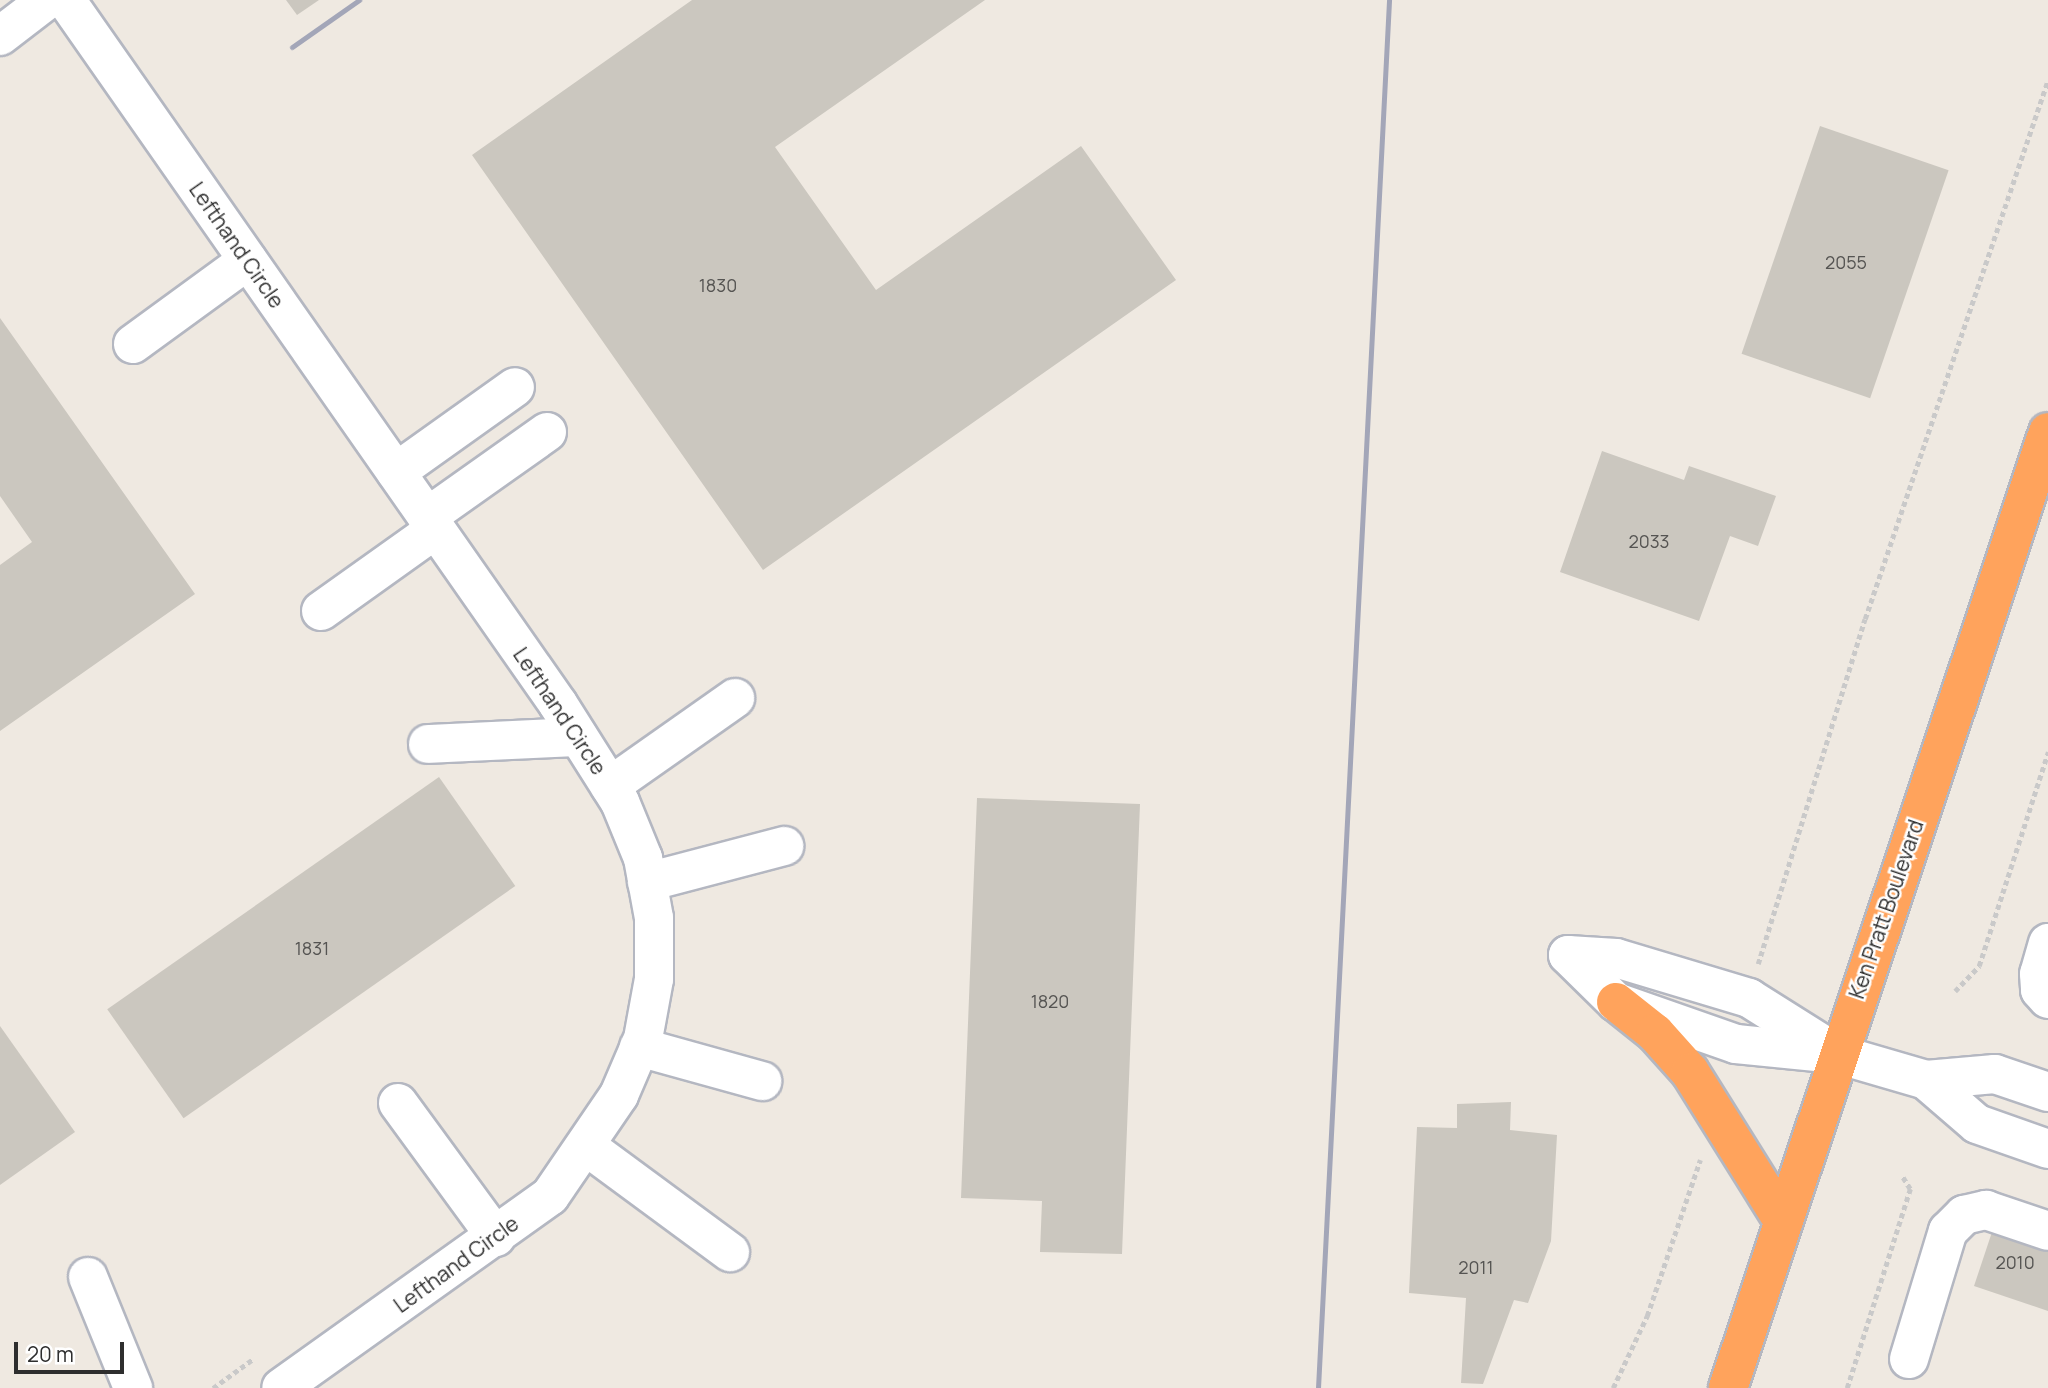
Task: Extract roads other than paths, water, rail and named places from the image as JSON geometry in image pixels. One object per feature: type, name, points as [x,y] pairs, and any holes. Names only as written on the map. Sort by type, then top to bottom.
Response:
[{"type":"highway","name":"Ken Pratt Boulevard","points":[[1728,1388],[1837,1054],[2048,432]]},
{"type":"highway","points":[[1616,1002],[1655,1033],[1690,1072],[1714,1117],[1783,1221]]},
{"type":"street","points":[[0,36],[47,0]]},
{"type":"street","name":"Lefthand Circle","points":[[66,0],[432,523],[610,786],[643,858],[654,918],[654,979],[639,1047],[620,1095],[550,1196],[281,1388]]},
{"type":"street","points":[[133,344],[248,260]]},
{"type":"street","points":[[396,472],[515,387]]},
{"type":"street","points":[[321,611],[547,432]]},
{"type":"street","points":[[610,786],[735,698]]},
{"type":"street","points":[[428,744],[578,737]]},
{"type":"street","points":[[647,882],[784,846]]},
{"type":"street","points":[[2048,943],[2039,974],[2040,990],[2048,999]]},
{"type":"street","points":[[1837,1054],[1749,998],[1616,958],[1568,955],[1616,1002],[1736,1044],[1837,1054],[1926,1080],[1995,1074],[2048,1092]]},
{"type":"street","points":[[639,1047],[762,1081]]},
{"type":"street","points":[[1926,1080],[1977,1124],[2048,1149]]},
{"type":"street","points":[[398,1103],[496,1237]]},
{"type":"street","points":[[586,1146],[730,1252]]},
{"type":"street","points":[[1909,1359],[1948,1231],[1964,1215],[1986,1210],[2048,1231]]},
{"type":"street","points":[[88,1277],[133,1388]]},
{"type":"railway","points":[[292,47],[359,0]]},
{"type":"railway","points":[[1318,1388],[1389,0]]}]
